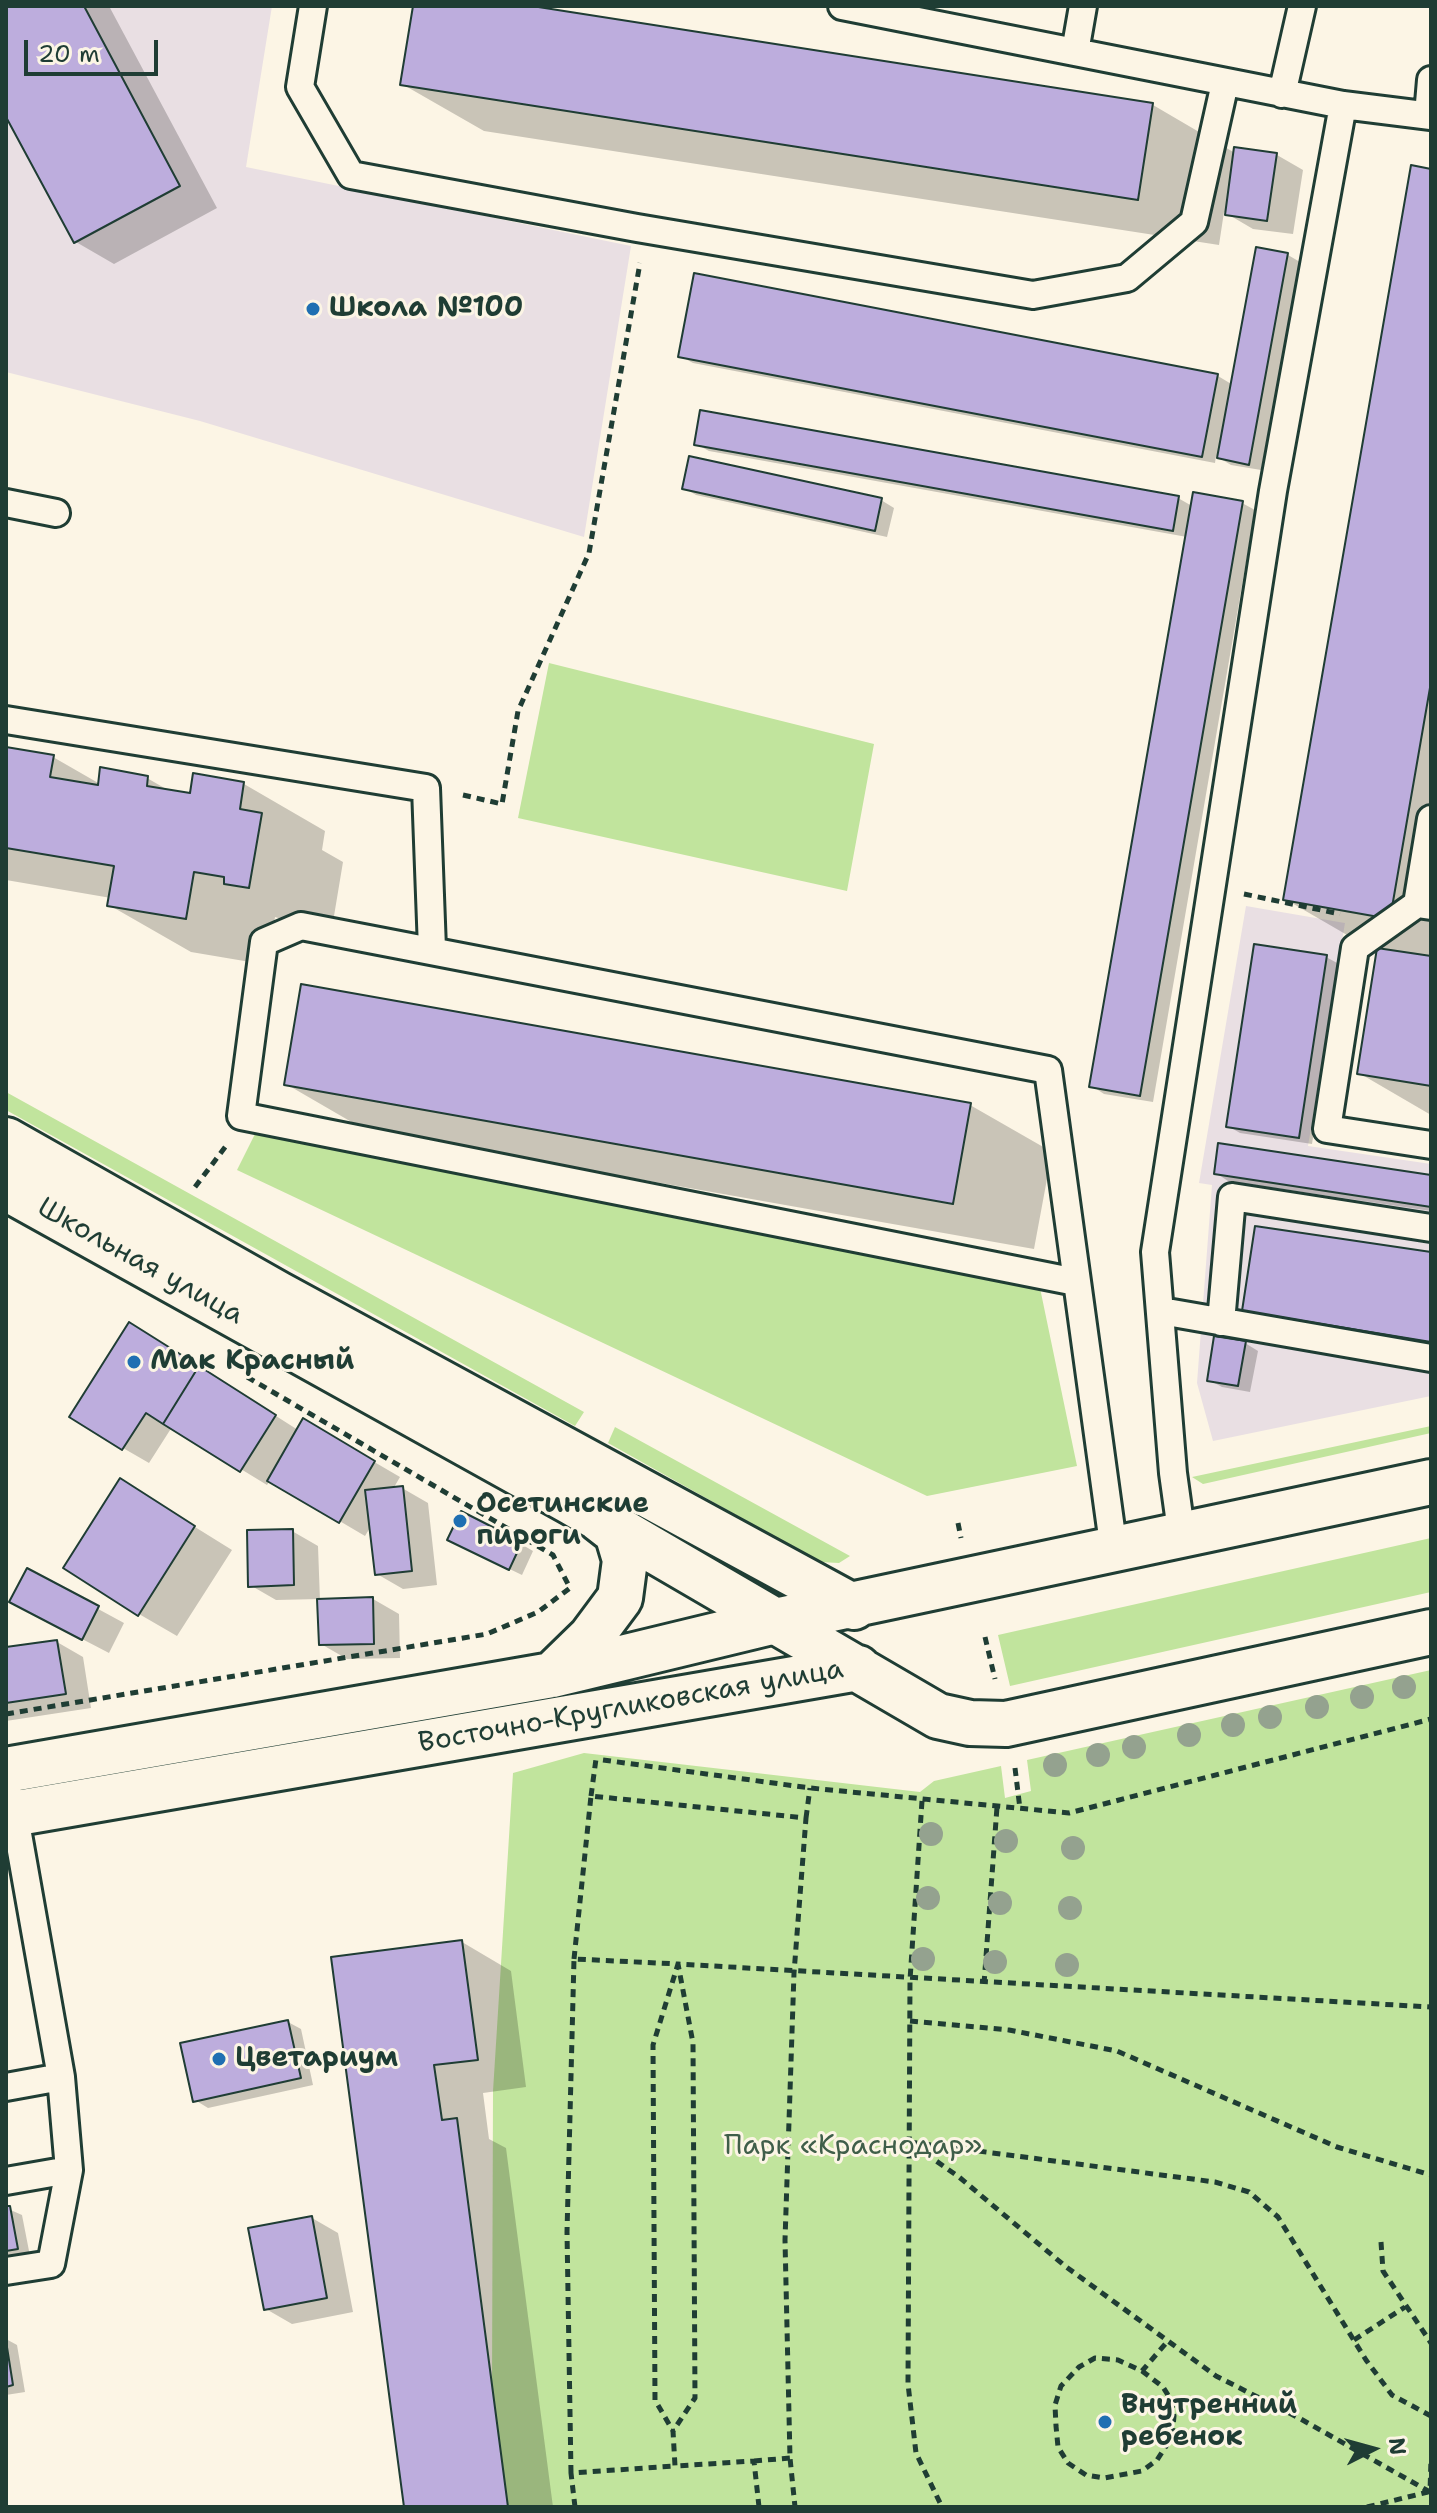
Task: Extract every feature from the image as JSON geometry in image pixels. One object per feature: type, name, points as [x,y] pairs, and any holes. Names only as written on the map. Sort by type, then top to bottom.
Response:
[{"type":"main road","name":"Школьная улица","points":[[6,1140],[278,1294],[854,1607]]},
{"type":"main road","name":"Школьная улица","points":[[6,1188],[594,1515],[858,1668]]},
{"type":"main road","name":"Восточно-Кругликовская улица","points":[[6,1770],[552,1675],[775,1621],[1182,1538],[1431,1482]]},
{"type":"main road","points":[[552,1675],[591,1637],[620,1598],[625,1560],[617,1533],[594,1515]]},
{"type":"main road","name":"Восточно-Кругликовская улица","points":[[10,1814],[858,1668],[938,1716],[970,1723],[1006,1724],[1431,1632]]},
{"type":"lane","points":[[313,6],[300,87],[351,175],[637,228],[1033,295],[1127,278],[1194,222],[1225,83]]},
{"type":"lane","points":[[842,6],[931,14],[1075,52],[1225,83],[1343,105],[1429,116],[1431,80]]},
{"type":"lane","points":[[1075,52],[1083,6]]},
{"type":"lane","points":[[1282,94],[1302,6]]},
{"type":"lane","points":[[1182,1538],[1173,1473],[1155,1252],[1273,491],[1343,105]]},
{"type":"lane","points":[[6,503],[56,513]]},
{"type":"lane","points":[[6,720],[426,788],[432,949]]},
{"type":"lane","points":[[1431,819],[1424,905],[1387,925],[1355,948],[1327,1129],[1431,1145]]},
{"type":"lane","points":[[1076,1282],[241,1116],[264,942],[301,926],[1048,1070],[1114,1551]]},
{"type":"lane","points":[[1221,1322],[1232,1197],[1431,1228]]},
{"type":"lane","points":[[1161,1311],[1431,1358]]},
{"type":"lane","points":[[6,1770],[10,1814],[61,2077],[69,2170],[51,2264],[6,2271]]},
{"type":"lane","points":[[6,2087],[61,2077]]},
{"type":"lane","points":[[6,2181],[69,2170]]},
{"type":"path","points":[[426,788],[502,804],[518,711],[589,553],[641,260],[637,228]]},
{"type":"path","points":[[1212,887],[1387,925]]},
{"type":"path","points":[[195,1187],[238,1131],[241,1116]]},
{"type":"path","points":[[6,1714],[487,1634],[538,1612],[570,1588],[553,1555],[239,1373]]},
{"type":"path","points":[[958,1523],[961,1538]]},
{"type":"path","points":[[985,1637],[997,1686]]},
{"type":"path","points":[[580,1761],[596,1759],[922,1801],[1069,1813],[1431,1719]]},
{"type":"path","points":[[575,2507],[571,2473],[567,2232],[574,1959],[596,1759]]},
{"type":"path","points":[[1014,1763],[1020,1809]]},
{"type":"path","points":[[795,2507],[790,2458],[785,2240],[794,1973],[810,1788]]},
{"type":"path","points":[[591,1796],[806,1818]]},
{"type":"path","points":[[922,1801],[910,1980],[908,2384],[916,2453],[942,2507]]},
{"type":"path","points":[[984,1984],[997,1807]]},
{"type":"path","points":[[574,1959],[1431,2007]]},
{"type":"path","points":[[675,2466],[673,2431],[655,2400],[653,2045],[678,1964]]},
{"type":"path","points":[[673,2431],[695,2398],[693,2043],[678,1964]]},
{"type":"path","points":[[910,2021],[1009,2030],[1117,2051],[1337,2147],[1431,2175]]},
{"type":"path","points":[[909,2142],[1215,2182],[1249,2192],[1278,2217],[1392,2395],[1431,2416]]},
{"type":"path","points":[[909,2142],[959,2177],[1065,2266],[1216,2376],[1299,2418],[1431,2493]]},
{"type":"path","points":[[1381,2242],[1383,2271],[1431,2343]]},
{"type":"path","points":[[1354,2340],[1405,2307]]},
{"type":"path","points":[[1142,2371],[1167,2342]]},
{"type":"path","points":[[1095,2358],[1118,2360],[1142,2371],[1163,2387],[1171,2400],[1174,2416],[1172,2437],[1157,2460],[1142,2471],[1104,2478],[1086,2475],[1068,2463],[1058,2447],[1055,2405],[1061,2386],[1079,2367],[1095,2358]]},
{"type":"path","points":[[571,2473],[790,2458]]},
{"type":"path","points":[[1431,2459],[1431,2493]]},
{"type":"path","points":[[754,2461],[759,2507]]},
{"type":"path","points":[[1367,2507],[1431,2493]]},
{"type":"shaded area","name":"Школа №100","points":[[6,6],[272,6],[246,167],[631,246],[584,537],[200,421],[6,372]]},
{"type":"shaded area","points":[[1246,906],[1345,923],[1308,1146],[1431,1164],[1431,1396],[1213,1441],[1197,1383],[1212,1185],[1199,1183]]},
{"type":"green space","points":[[549,663],[874,744],[847,891],[518,818]]},
{"type":"green space","points":[[6,1092],[584,1412],[575,1426],[6,1110]]},
{"type":"green space","points":[[256,1132],[1040,1288],[1077,1466],[927,1496],[237,1170]]},
{"type":"green space","points":[[1431,1426],[1431,1433],[1203,1484],[1192,1477]]},
{"type":"green space","points":[[615,1427],[850,1556],[839,1563],[820,1562],[608,1443]]},
{"type":"green space","points":[[1431,1538],[1431,1592],[1010,1686],[998,1635]]},
{"type":"green space","name":"Парк «Краснодар»","points":[[1431,1670],[1431,2507],[503,2507],[492,2381],[493,2091],[513,1773],[584,1753],[920,1792],[934,1781],[1001,1766],[1005,1798],[1031,1791],[1027,1760]]},
{"type":"building","points":[[6,6],[84,6],[180,186],[74,243],[6,117]]},
{"type":"building","points":[[413,6],[532,6],[1153,103],[1138,200],[400,85]]},
{"type":"building","points":[[1234,147],[1277,153],[1267,221],[1225,215]]},
{"type":"building","points":[[1411,165],[1431,169],[1431,682],[1390,919],[1283,900]]},
{"type":"building","points":[[1256,247],[1288,253],[1249,465],[1217,458]]},
{"type":"building","points":[[694,273],[1218,374],[1202,457],[678,357]]},
{"type":"building","points":[[700,410],[1179,496],[1173,531],[694,445]]},
{"type":"building","points":[[689,456],[882,498],[875,531],[682,489]]},
{"type":"building","points":[[1193,492],[1243,501],[1140,1096],[1089,1087]]},
{"type":"building","points":[[6,747],[54,755],[50,777],[98,785],[100,767],[148,776],[147,786],[190,793],[193,773],[244,782],[240,809],[262,813],[249,888],[224,884],[224,877],[194,872],[186,919],[107,906],[114,866],[6,848]]},
{"type":"building","points":[[1254,944],[1327,955],[1299,1138],[1226,1127]]},
{"type":"building","points":[[1377,948],[1431,956],[1431,1086],[1357,1074]]},
{"type":"building","points":[[301,984],[971,1103],[953,1204],[284,1085]]},
{"type":"building","points":[[1218,1143],[1431,1175],[1431,1207],[1214,1174]]},
{"type":"building","points":[[1255,1226],[1431,1252],[1431,1342],[1242,1311]]},
{"type":"building","points":[[129,1322],[199,1366],[163,1424],[146,1413],[122,1450],[69,1417]]},
{"type":"building","points":[[1214,1336],[1246,1341],[1238,1386],[1207,1381]]},
{"type":"building","points":[[199,1366],[276,1415],[240,1472],[163,1424]]},
{"type":"building","points":[[303,1418],[375,1461],[339,1523],[267,1481]]},
{"type":"building","points":[[120,1478],[195,1526],[138,1616],[63,1568]]},
{"type":"building","points":[[403,1486],[412,1571],[375,1575],[365,1490]]},
{"type":"building","points":[[461,1511],[522,1542],[509,1570],[447,1540]]},
{"type":"building","points":[[293,1529],[294,1585],[248,1587],[247,1530]]},
{"type":"building","points":[[27,1568],[99,1606],[82,1640],[9,1602]]},
{"type":"building","points":[[373,1597],[374,1644],[319,1645],[317,1599]]},
{"type":"building","points":[[57,1640],[66,1694],[6,1703],[6,1647]]},
{"type":"building","points":[[462,1940],[478,2060],[434,2065],[442,2120],[457,2118],[508,2507],[404,2507],[331,1957]]},
{"type":"building","points":[[288,2020],[301,2078],[193,2102],[180,2043]]},
{"type":"building","points":[[6,2206],[10,2206],[18,2249],[6,2251]]},
{"type":"building","points":[[312,2216],[327,2298],[264,2310],[248,2228]]},
{"type":"building","points":[[6,2341],[13,2385],[6,2387]]},
{"type":"place","name":"Школа №100","points":[[313,309]]},
{"type":"place","name":"Мак Красный","points":[[134,1362]]},
{"type":"place","name":"Осетинские пироги","points":[[460,1521]]},
{"type":"place","name":"Цветариум","points":[[219,2059]]},
{"type":"place","name":"Внутренний ребенок","points":[[1105,2422]]}]
